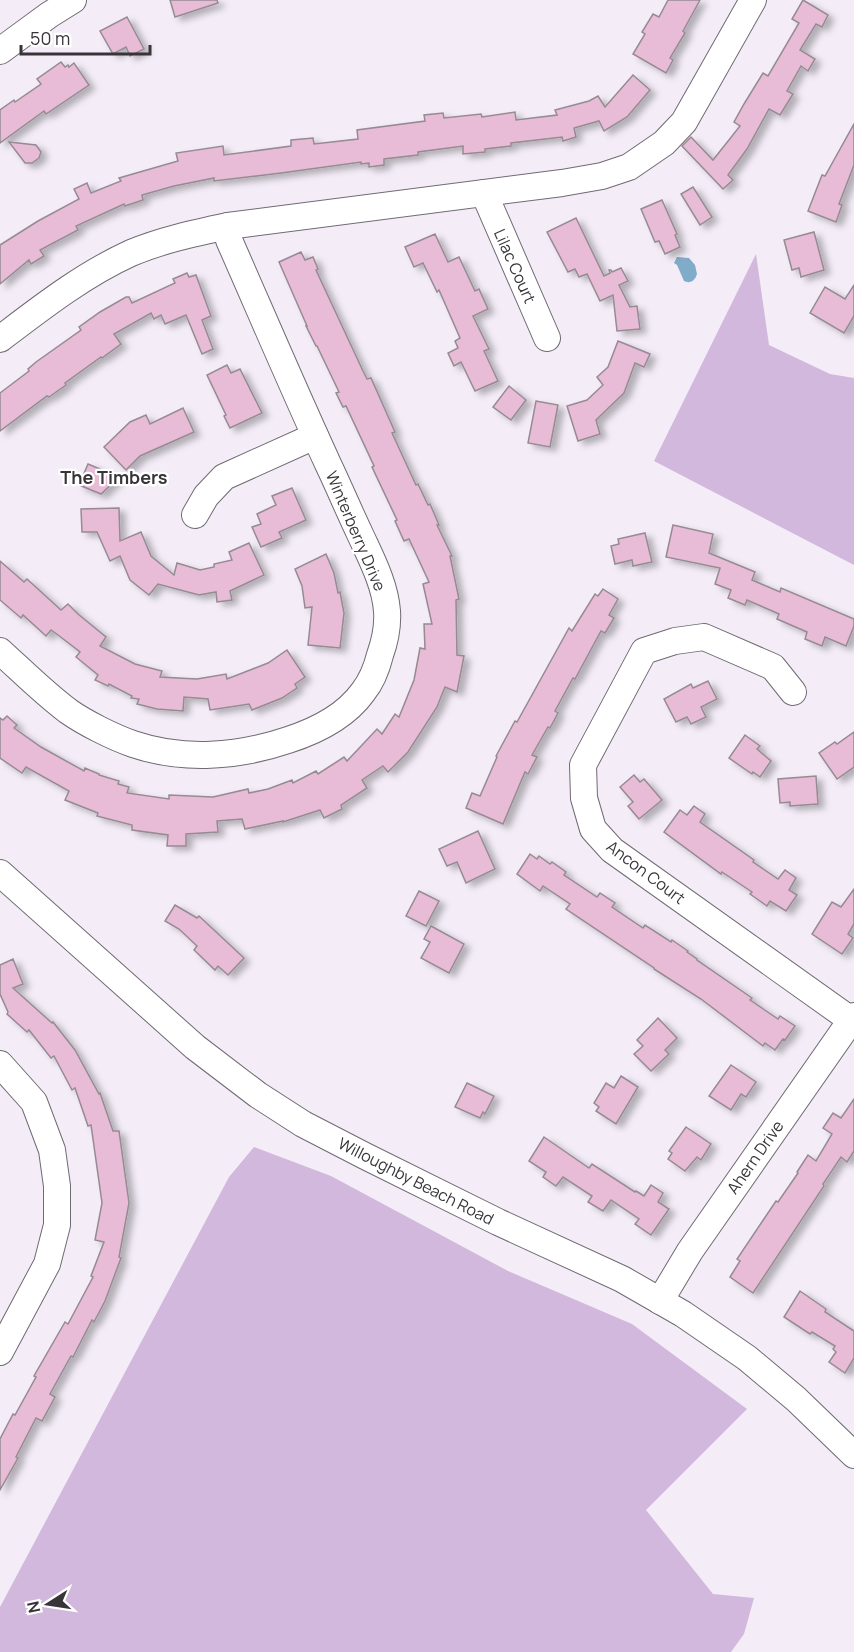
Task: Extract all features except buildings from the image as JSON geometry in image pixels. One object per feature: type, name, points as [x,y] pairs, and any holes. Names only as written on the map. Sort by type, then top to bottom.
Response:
[{"type":"street","points":[[0,51],[73,0]]},
{"type":"street","points":[[0,339],[90,274],[132,253],[180,236],[228,226],[602,176],[628,166],[664,143],[684,122],[753,0]]},
{"type":"street","name":"Lilac Court","points":[[484,193],[547,338]]},
{"type":"street","name":"Winterberry Drive","points":[[0,651],[69,711],[109,734],[133,744],[181,753],[213,755],[264,749],[328,724],[363,692],[377,665],[385,640],[387,611],[382,584],[229,240],[228,226]]},
{"type":"street","points":[[195,515],[206,496],[224,477],[315,436]]},
{"type":"street","name":"Ancon Court","points":[[794,692],[773,667],[704,637],[675,641],[644,651],[583,765],[584,798],[593,829],[612,850],[853,1018]]},
{"type":"street","name":"Willoughby Beach Road","points":[[4,885],[195,1047],[258,1095],[303,1124],[498,1222],[622,1279],[660,1300],[747,1358],[796,1399],[854,1455]]},
{"type":"street","name":"Ahern Drive","points":[[660,1300],[690,1251],[853,1018]]},
{"type":"street","points":[[0,1064],[34,1102],[52,1150],[57,1186],[57,1225],[47,1264],[0,1352]]},
{"type":"shaded area","points":[[756,254],[769,345],[830,374],[854,378],[854,565],[654,461]]},
{"type":"shaded area","points":[[254,1147],[331,1176],[508,1271],[632,1324],[747,1409],[646,1510],[713,1594],[754,1598],[744,1634],[731,1652],[0,1652],[0,1607],[229,1177]]},
{"type":"water","points":[[677,257],[689,258],[695,265],[697,274],[692,281],[684,281],[674,263]]},
{"type":"district","name":"The Timbers","points":[[114,478]]}]
